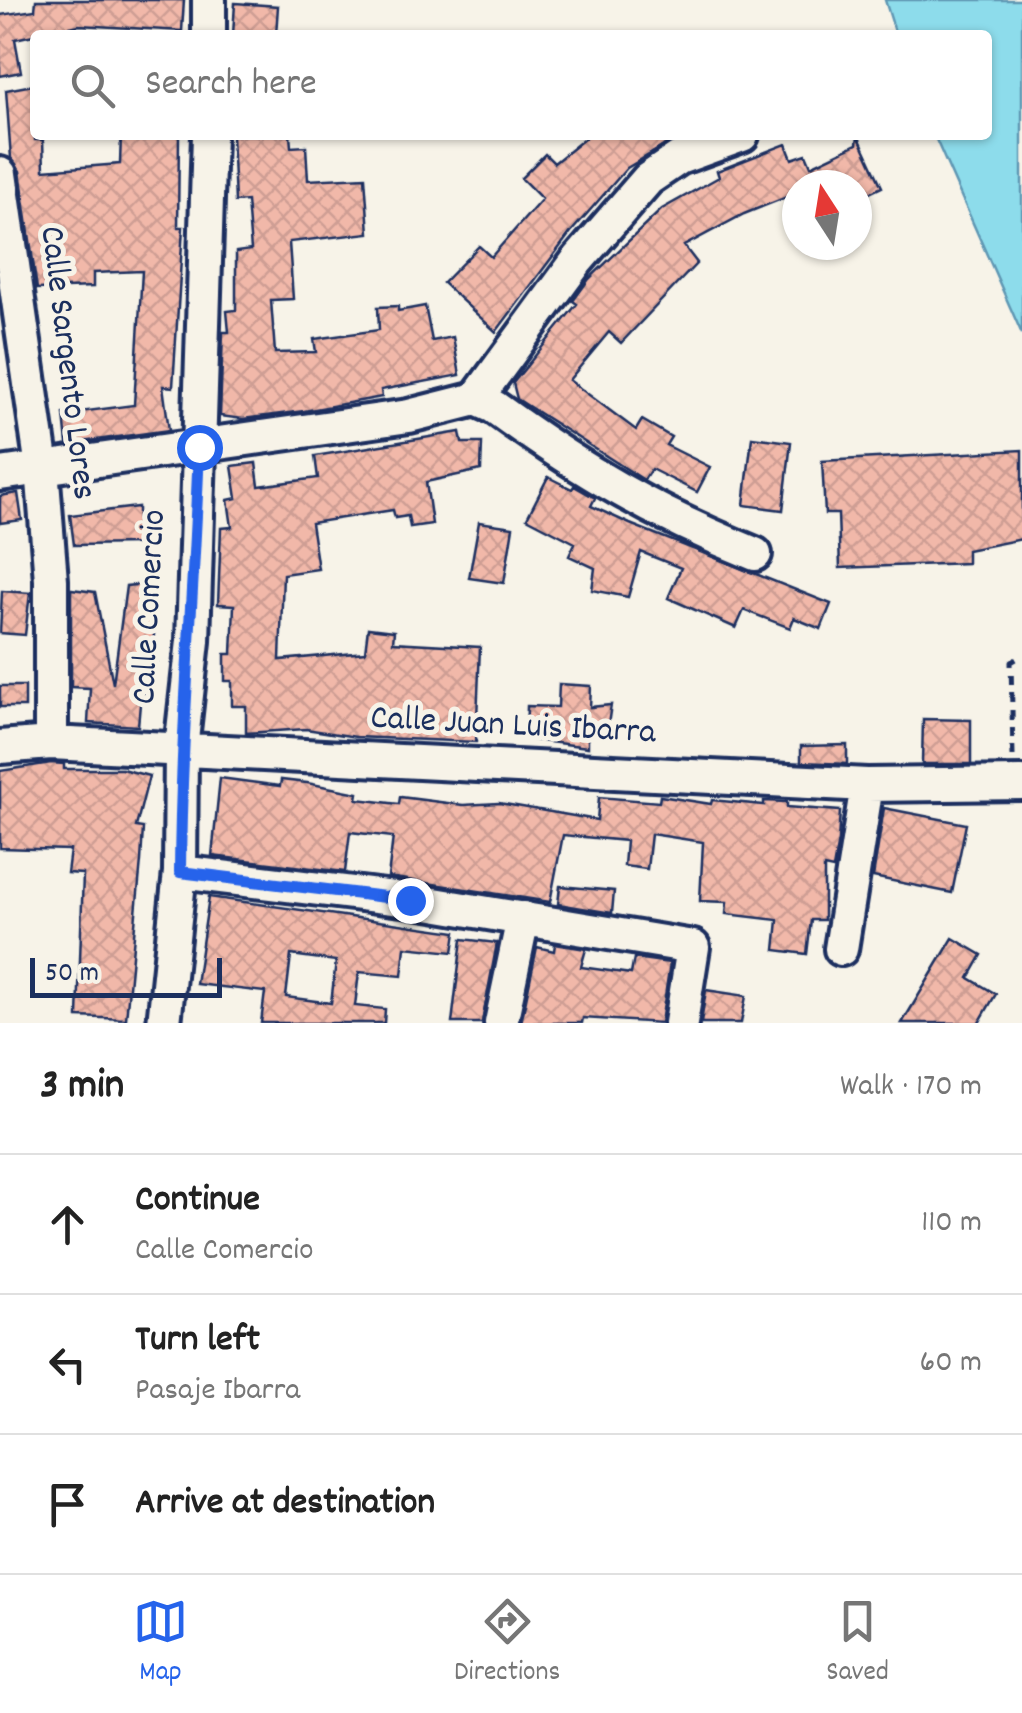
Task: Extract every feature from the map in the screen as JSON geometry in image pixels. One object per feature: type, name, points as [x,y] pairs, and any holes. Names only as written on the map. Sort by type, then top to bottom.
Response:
[{"type":"street","points":[[209,0],[209,30]]},
{"type":"street","name":"Calle Comercio","points":[[164,1023],[180,872],[181,749],[193,641],[209,140]]},
{"type":"street","points":[[0,474],[409,416],[476,398],[578,262],[648,179],[680,158],[729,140]]},
{"type":"street","name":"Calle Sargento Lores","points":[[2,196],[42,468],[50,580],[52,743]]},
{"type":"street","points":[[476,398],[494,406],[604,484],[672,520],[755,554]]},
{"type":"street","name":"Calle Juan Luis Ibarra","points":[[0,747],[52,743],[866,785],[1018,783]]},
{"type":"street","points":[[840,949],[866,785]]},
{"type":"street","points":[[180,872],[522,918],[694,947],[682,1023]]},
{"type":"street","points":[[501,1023],[522,918]]},
{"type":"path","points":[[1018,783],[1011,662],[1022,656]]},
{"type":"water","points":[[885,0],[1022,0],[1022,334],[936,140],[992,140],[992,30],[894,30]]},
{"type":"building","points":[[36,0],[184,0],[182,30],[79,25],[30,30],[30,36],[15,39],[21,72],[0,76],[0,15],[35,10]]},
{"type":"building","points":[[235,3],[278,6],[276,30],[233,30]]},
{"type":"building","points":[[30,86],[30,140],[43,140],[44,170],[120,164],[121,140],[179,140],[178,227],[183,227],[173,387],[163,386],[169,430],[67,444],[64,414],[134,405],[142,271],[93,273],[93,287],[37,289],[20,171],[11,158],[6,90]]},
{"type":"building","points":[[232,140],[290,140],[291,147],[306,146],[308,180],[365,177],[369,233],[289,242],[293,299],[271,300],[275,353],[316,352],[314,339],[379,330],[378,307],[398,306],[398,311],[425,306],[432,341],[453,337],[460,375],[381,390],[382,397],[304,411],[243,419],[220,416],[223,332],[229,332],[227,311],[236,310],[236,252],[251,250],[247,201],[235,202]]},
{"type":"building","points":[[583,140],[674,140],[627,168],[571,232],[496,332],[443,283],[479,246],[491,257],[542,199],[521,178],[545,154],[554,163]]},
{"type":"building","points":[[860,140],[882,187],[872,192],[872,170],[782,170],[782,199],[684,246],[697,263],[621,343],[609,332],[569,380],[636,430],[642,420],[671,437],[666,445],[710,467],[697,492],[651,469],[644,480],[517,399],[513,383],[577,304],[573,301],[589,279],[662,209],[719,177],[717,171],[786,144],[792,159],[806,154],[811,166]]},
{"type":"building","points":[[460,432],[462,443],[482,443],[481,470],[426,482],[432,524],[410,527],[408,516],[395,518],[393,510],[311,523],[318,569],[283,574],[280,660],[365,652],[368,628],[394,631],[393,642],[480,647],[476,742],[356,737],[306,729],[246,733],[246,706],[232,706],[232,681],[225,681],[225,654],[232,654],[234,605],[218,604],[221,528],[232,527],[228,500],[237,498],[232,466],[256,463],[259,486],[318,478],[315,456]]},
{"type":"building","points":[[752,437],[791,442],[783,510],[744,505]]},
{"type":"building","points":[[1022,450],[1022,539],[967,550],[967,563],[840,568],[838,514],[825,514],[822,461]]},
{"type":"building","points":[[548,477],[595,498],[591,506],[630,524],[831,604],[821,629],[794,618],[790,628],[744,610],[736,628],[668,598],[681,568],[641,552],[628,597],[592,590],[595,568],[569,556],[575,543],[527,518]]},
{"type":"building","points":[[18,493],[22,520],[0,523],[0,496]]},
{"type":"building","points":[[138,507],[138,544],[74,545],[70,515]]},
{"type":"building","points":[[479,522],[513,527],[504,583],[469,578]]},
{"type":"building","points":[[156,583],[153,657],[157,658],[152,695],[141,693],[138,726],[88,723],[90,688],[71,687],[71,589],[95,592],[113,684],[126,586]]},
{"type":"building","points":[[2,591],[30,593],[25,635],[0,633]]},
{"type":"building","points":[[559,684],[591,686],[590,707],[611,705],[607,731],[588,733],[588,747],[526,739],[527,706],[558,707]]},
{"type":"building","points":[[0,686],[25,686],[25,707],[0,707]]},
{"type":"building","points":[[923,719],[971,720],[971,764],[922,764]]},
{"type":"building","points":[[847,745],[847,764],[801,762],[801,746]]},
{"type":"building","points":[[64,764],[64,769],[122,769],[149,776],[136,827],[143,828],[126,1019],[78,1017],[83,874],[67,873],[70,850],[0,848],[0,771]]},
{"type":"building","points":[[220,778],[280,786],[281,780],[307,783],[358,793],[357,799],[399,804],[400,797],[463,805],[499,803],[597,820],[599,797],[659,802],[660,796],[711,804],[712,800],[764,805],[764,801],[787,802],[787,807],[840,811],[838,840],[833,869],[824,867],[824,920],[811,920],[807,954],[775,950],[778,920],[726,914],[727,902],[700,901],[703,842],[651,834],[647,869],[624,866],[626,841],[563,835],[550,902],[388,877],[393,837],[350,832],[345,872],[212,856]]},
{"type":"building","points":[[884,808],[966,824],[952,893],[873,877]]},
{"type":"building","points":[[560,886],[614,891],[612,913],[558,904]]},
{"type":"building","points":[[209,897],[456,932],[453,952],[405,947],[402,976],[359,972],[355,1006],[385,1009],[384,1023],[261,1023],[265,992],[196,984]],"holes":[[[291,955],[336,961],[331,1003],[286,997]]]},
{"type":"building","points":[[953,938],[982,955],[969,978],[996,994],[979,1023],[902,1023]]},
{"type":"building","points":[[462,939],[497,943],[482,1023],[452,1023]]},
{"type":"building","points":[[555,944],[586,949],[581,967],[631,974],[634,958],[670,963],[661,1023],[583,1018],[582,1023],[521,1023],[537,947],[554,951]]},
{"type":"building","points":[[706,990],[746,996],[741,1023],[701,1023]]},
{"type":"route","points":[[199,447],[193,641],[181,749],[180,872],[410,900]]}]
